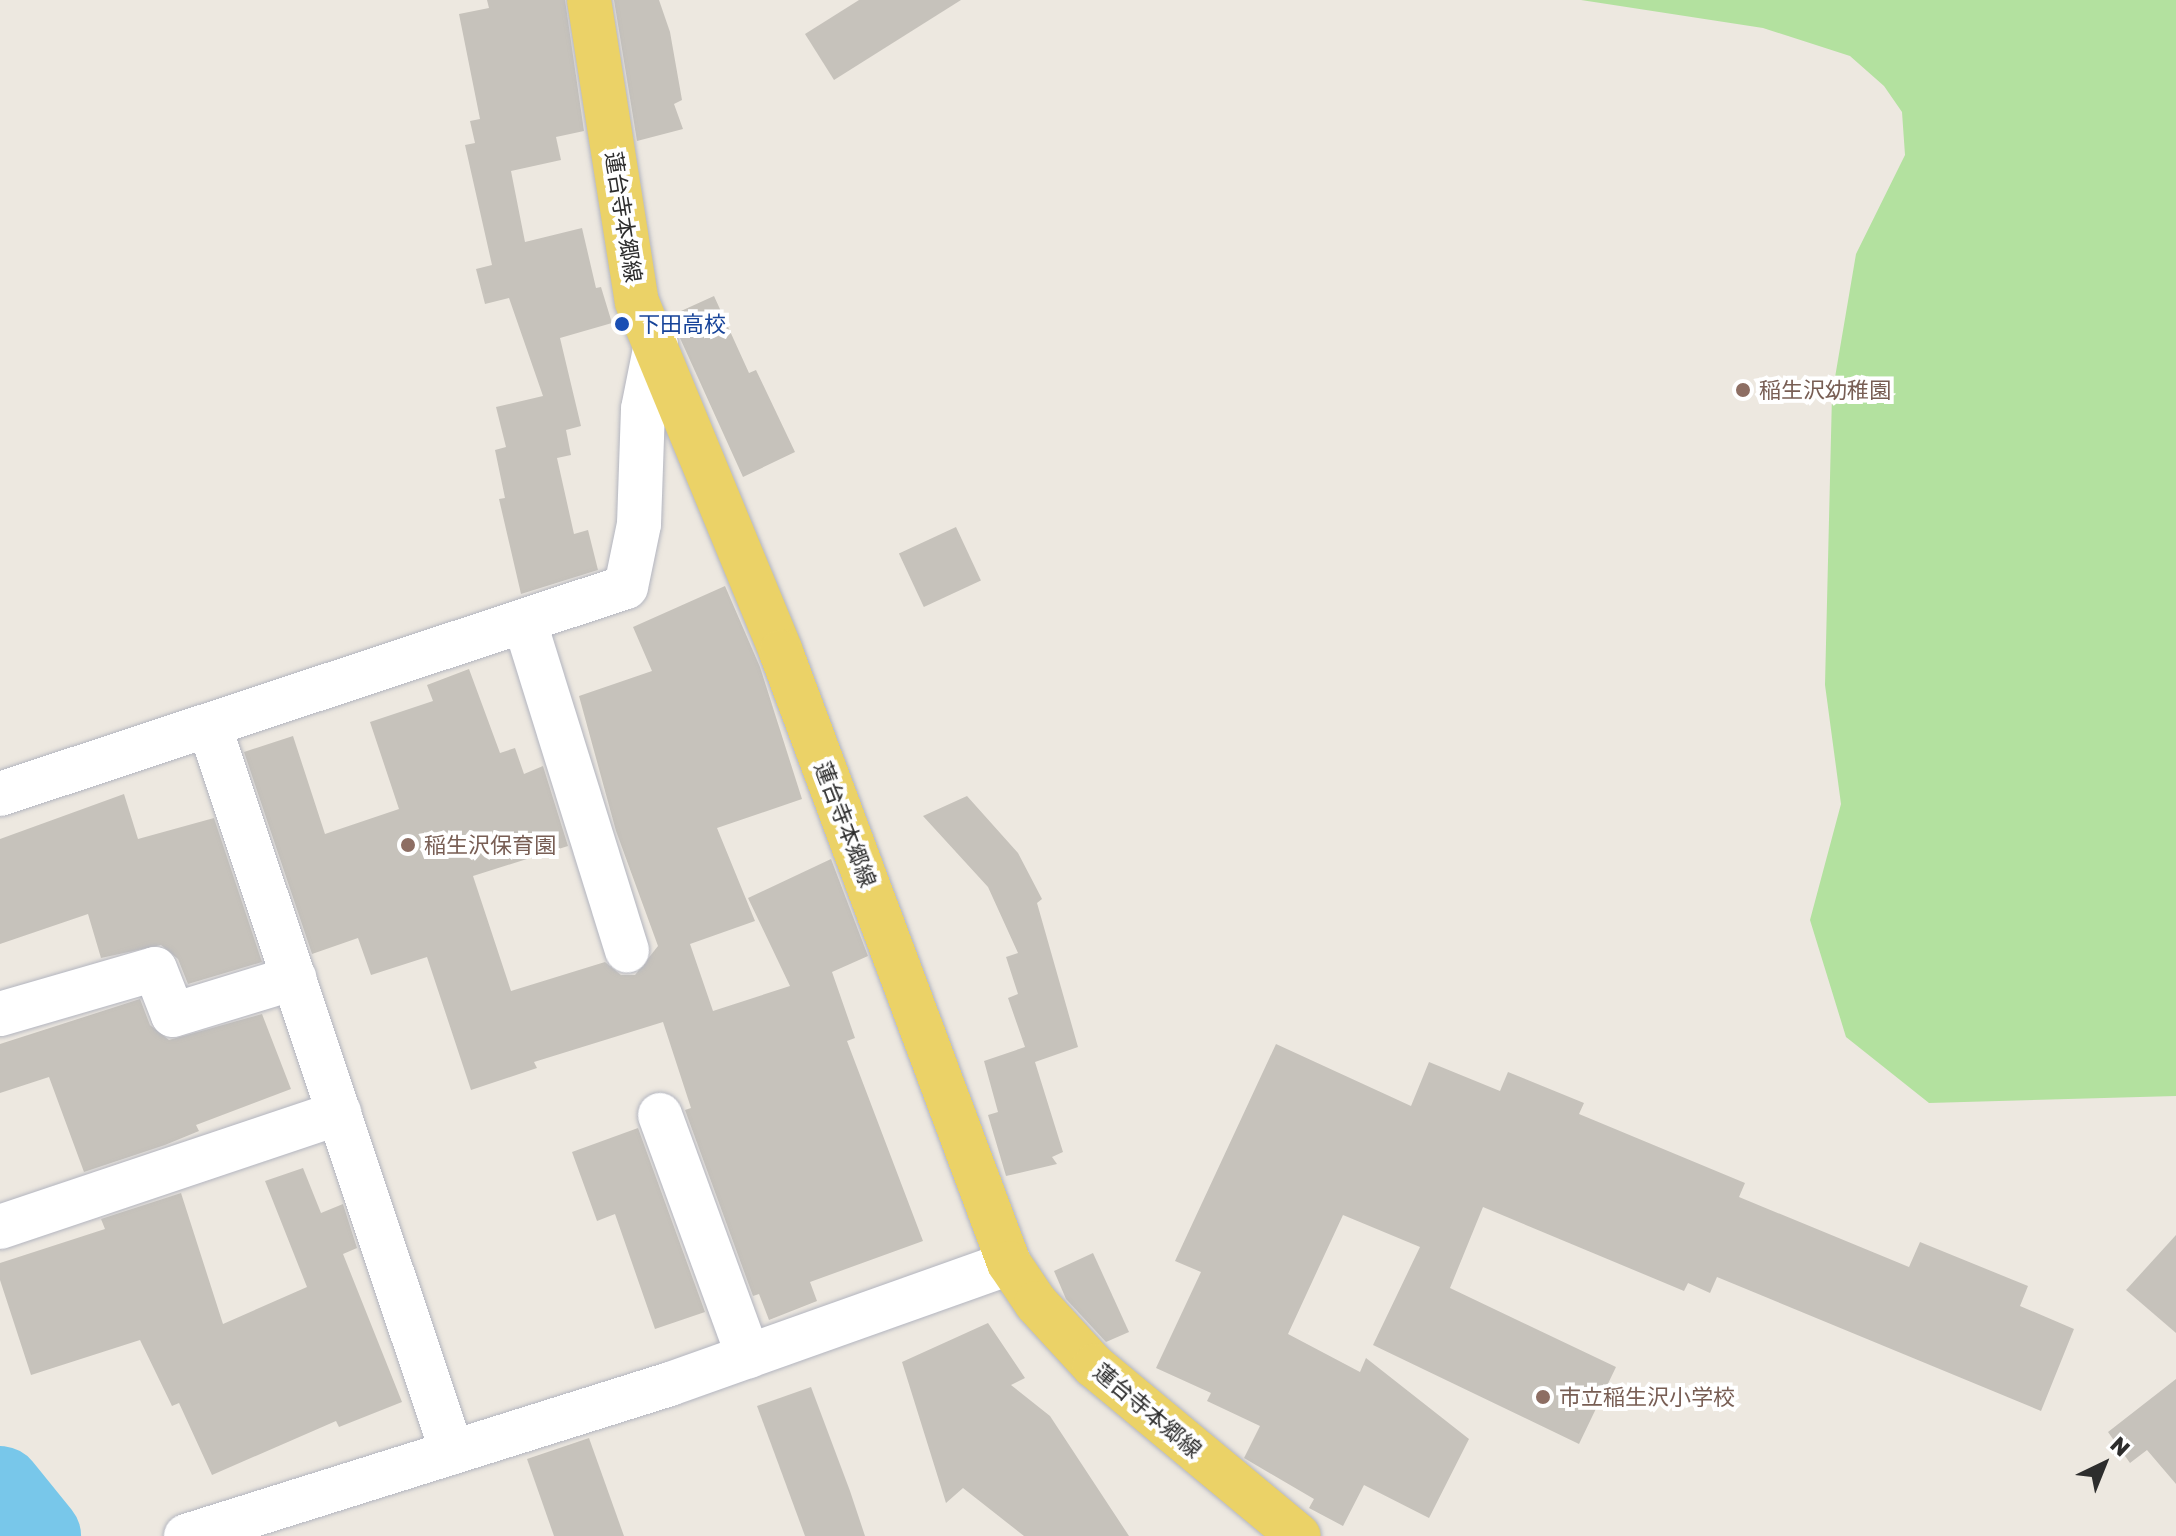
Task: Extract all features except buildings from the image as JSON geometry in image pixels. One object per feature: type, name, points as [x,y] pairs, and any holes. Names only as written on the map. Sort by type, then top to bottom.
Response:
[{"type":"main road","name":"蓮台寺本郷線","points":[[589,0],[637,302],[781,652],[1009,1263],[1036,1303],[1094,1366],[1299,1536]]},
{"type":"street","points":[[0,794],[525,623],[626,587],[631,577],[643,409],[656,344]]},
{"type":"street","points":[[525,623],[627,951]]},
{"type":"street","points":[[209,725],[452,1452]]},
{"type":"street","points":[[0,1014],[155,969],[173,1015],[294,978]]},
{"type":"street","points":[[0,1227],[339,1113]]},
{"type":"street","points":[[660,1115],[748,1356]]},
{"type":"street","points":[[186,1536],[748,1356],[1009,1263]]},
{"type":"green space","points":[[1581,0],[2176,0],[2176,1096],[1929,1103],[1846,1037],[1810,920],[1841,804],[1825,685],[1832,395],[1856,254],[1905,155],[1902,112],[1884,86],[1850,56],[1763,28]]},
{"type":"waterway","points":[[0,1488],[39,1536]]},
{"type":"place","name":"下田高校","points":[[622,324]]},
{"type":"place","name":"稲生沢幼稚園","points":[[1743,390]]},
{"type":"place","name":"稲生沢保育園","points":[[408,845]]},
{"type":"place","name":"市立稲生沢小学校","points":[[1543,1397]]}]
